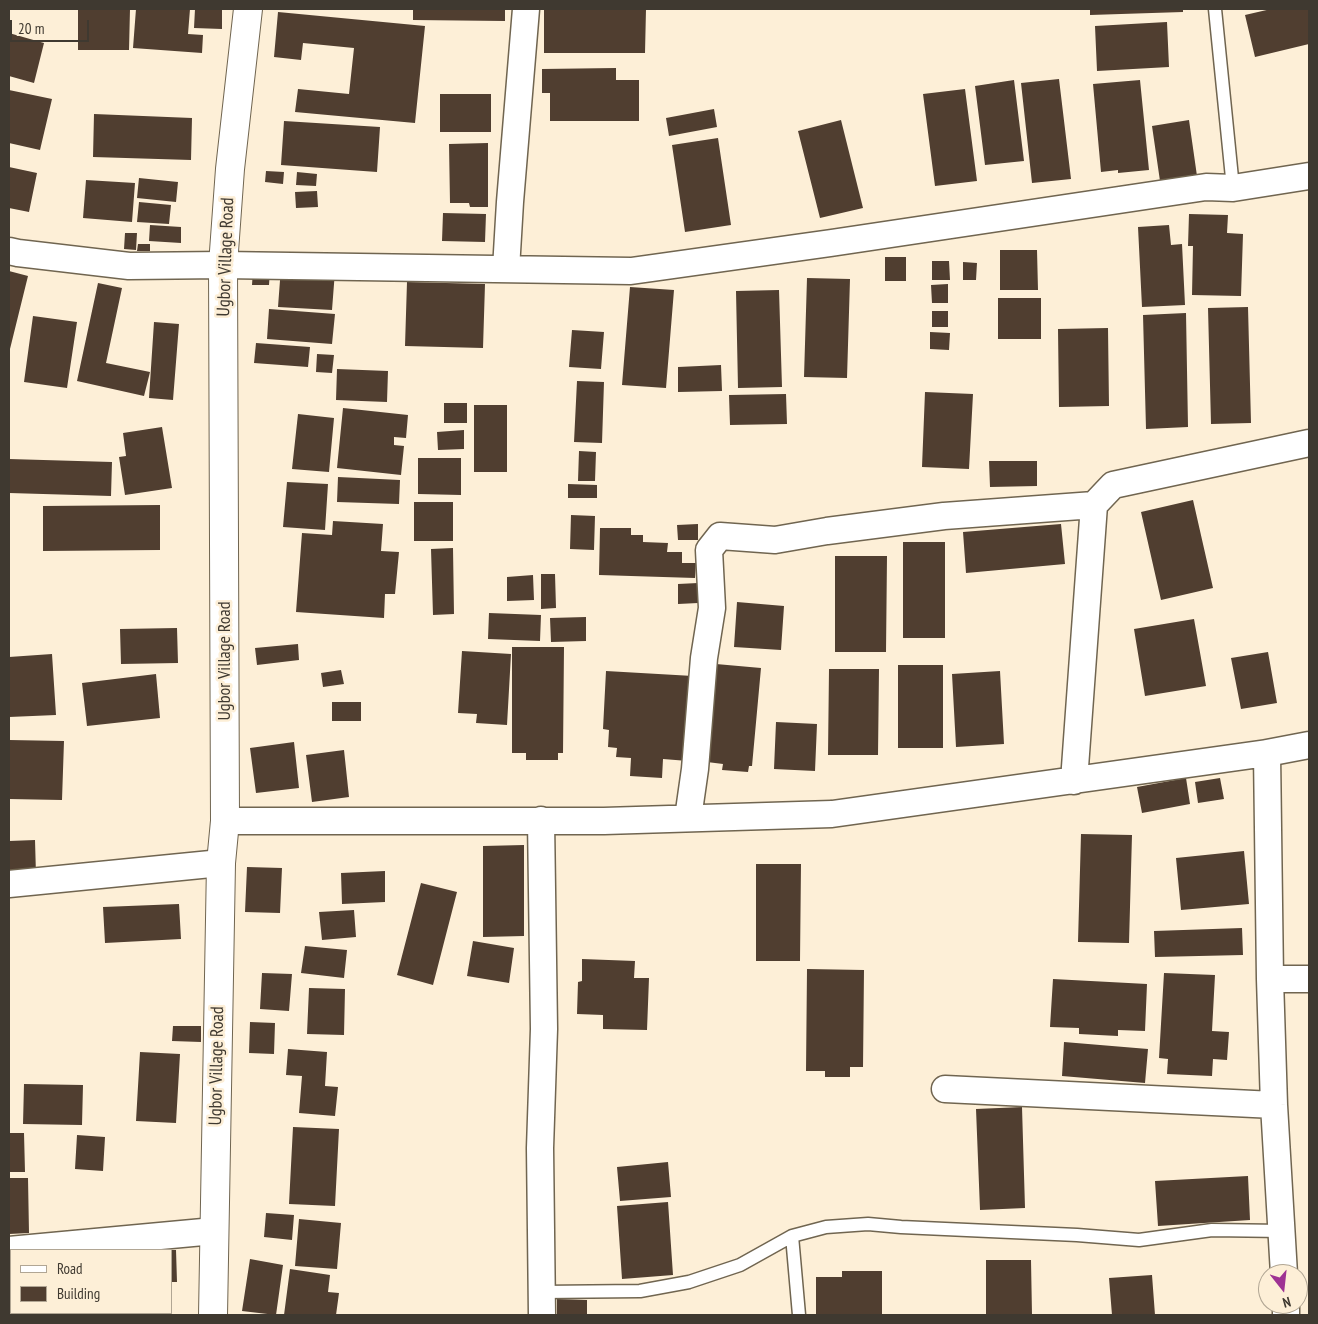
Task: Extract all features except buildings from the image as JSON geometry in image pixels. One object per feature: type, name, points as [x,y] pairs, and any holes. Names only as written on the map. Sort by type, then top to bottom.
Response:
[{"type":"street","name":"Ugbor Village Road","points":[[212,1315],[221,863],[225,821],[224,265],[230,169],[248,9]]},
{"type":"street","points":[[506,269],[526,9]]},
{"type":"street","points":[[9,250],[18,253],[129,266],[224,265],[632,270],[831,243],[1206,187],[1233,188],[1309,176]]},
{"type":"street","points":[[688,818],[695,769],[704,658],[712,608],[709,550],[720,536],[775,540],[827,531],[944,516],[1094,504],[1114,485],[1309,443]]},
{"type":"street","points":[[1074,781],[1094,504]]},
{"type":"street","points":[[225,821],[604,821],[832,814],[1074,781],[1267,753],[1309,745]]},
{"type":"street","points":[[1267,753],[1274,1105],[1284,1264]]},
{"type":"street","points":[[541,820],[544,1029],[540,1148],[542,1304]]},
{"type":"street","points":[[9,884],[221,863]]},
{"type":"street","points":[[1270,979],[1309,979]]},
{"type":"street","points":[[944,1089],[1274,1105]]},
{"type":"street","points":[[20,1249],[214,1231]]},
{"type":"lane","points":[[1215,9],[1233,188]]},
{"type":"lane","points":[[542,1304],[640,1291],[689,1282],[740,1265],[792,1236],[826,1227],[868,1224],[1139,1240],[1212,1230],[1283,1231]]},
{"type":"lane","points":[[792,1236],[799,1315]]}]
